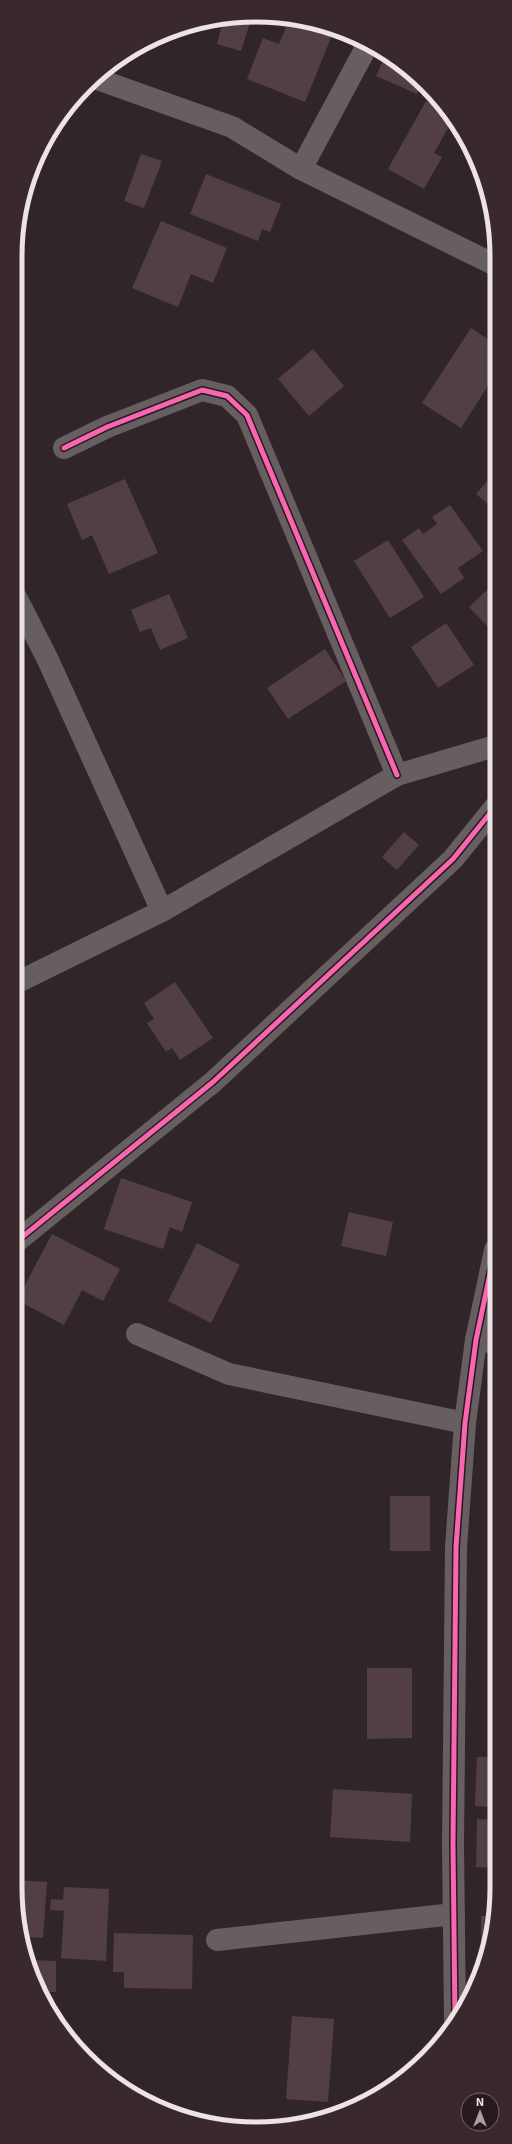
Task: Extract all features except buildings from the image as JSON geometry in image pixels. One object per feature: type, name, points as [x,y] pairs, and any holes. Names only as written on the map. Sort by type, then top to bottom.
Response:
[{"type":"street","points":[[301,169],[365,49]]},
{"type":"street","points":[[101,81],[232,127],[301,169],[490,263]]},
{"type":"street","points":[[64,448],[107,427],[202,390],[227,396],[242,410],[247,415],[397,775]]},
{"type":"street","points":[[22,608],[48,660],[162,912]]},
{"type":"street","points":[[22,980],[162,912],[397,775],[490,747]]},
{"type":"street","points":[[22,1237],[213,1082],[453,859],[490,814]]},
{"type":"street","points":[[455,2012],[456,1547],[465,1423],[485,1341],[490,1296]]},
{"type":"street","points":[[137,1334],[229,1374],[465,1423]]},
{"type":"street","points":[[217,1940],[454,1914]]},
{"type":"cycle path","points":[[64,448],[107,427],[202,390],[227,396],[247,415],[397,775]]},
{"type":"cycle path","points":[[22,1237],[213,1082],[453,859],[490,813]]},
{"type":"cycle path","points":[[455,2012],[453,1844],[456,1547],[465,1423],[476,1340],[490,1274]]}]
